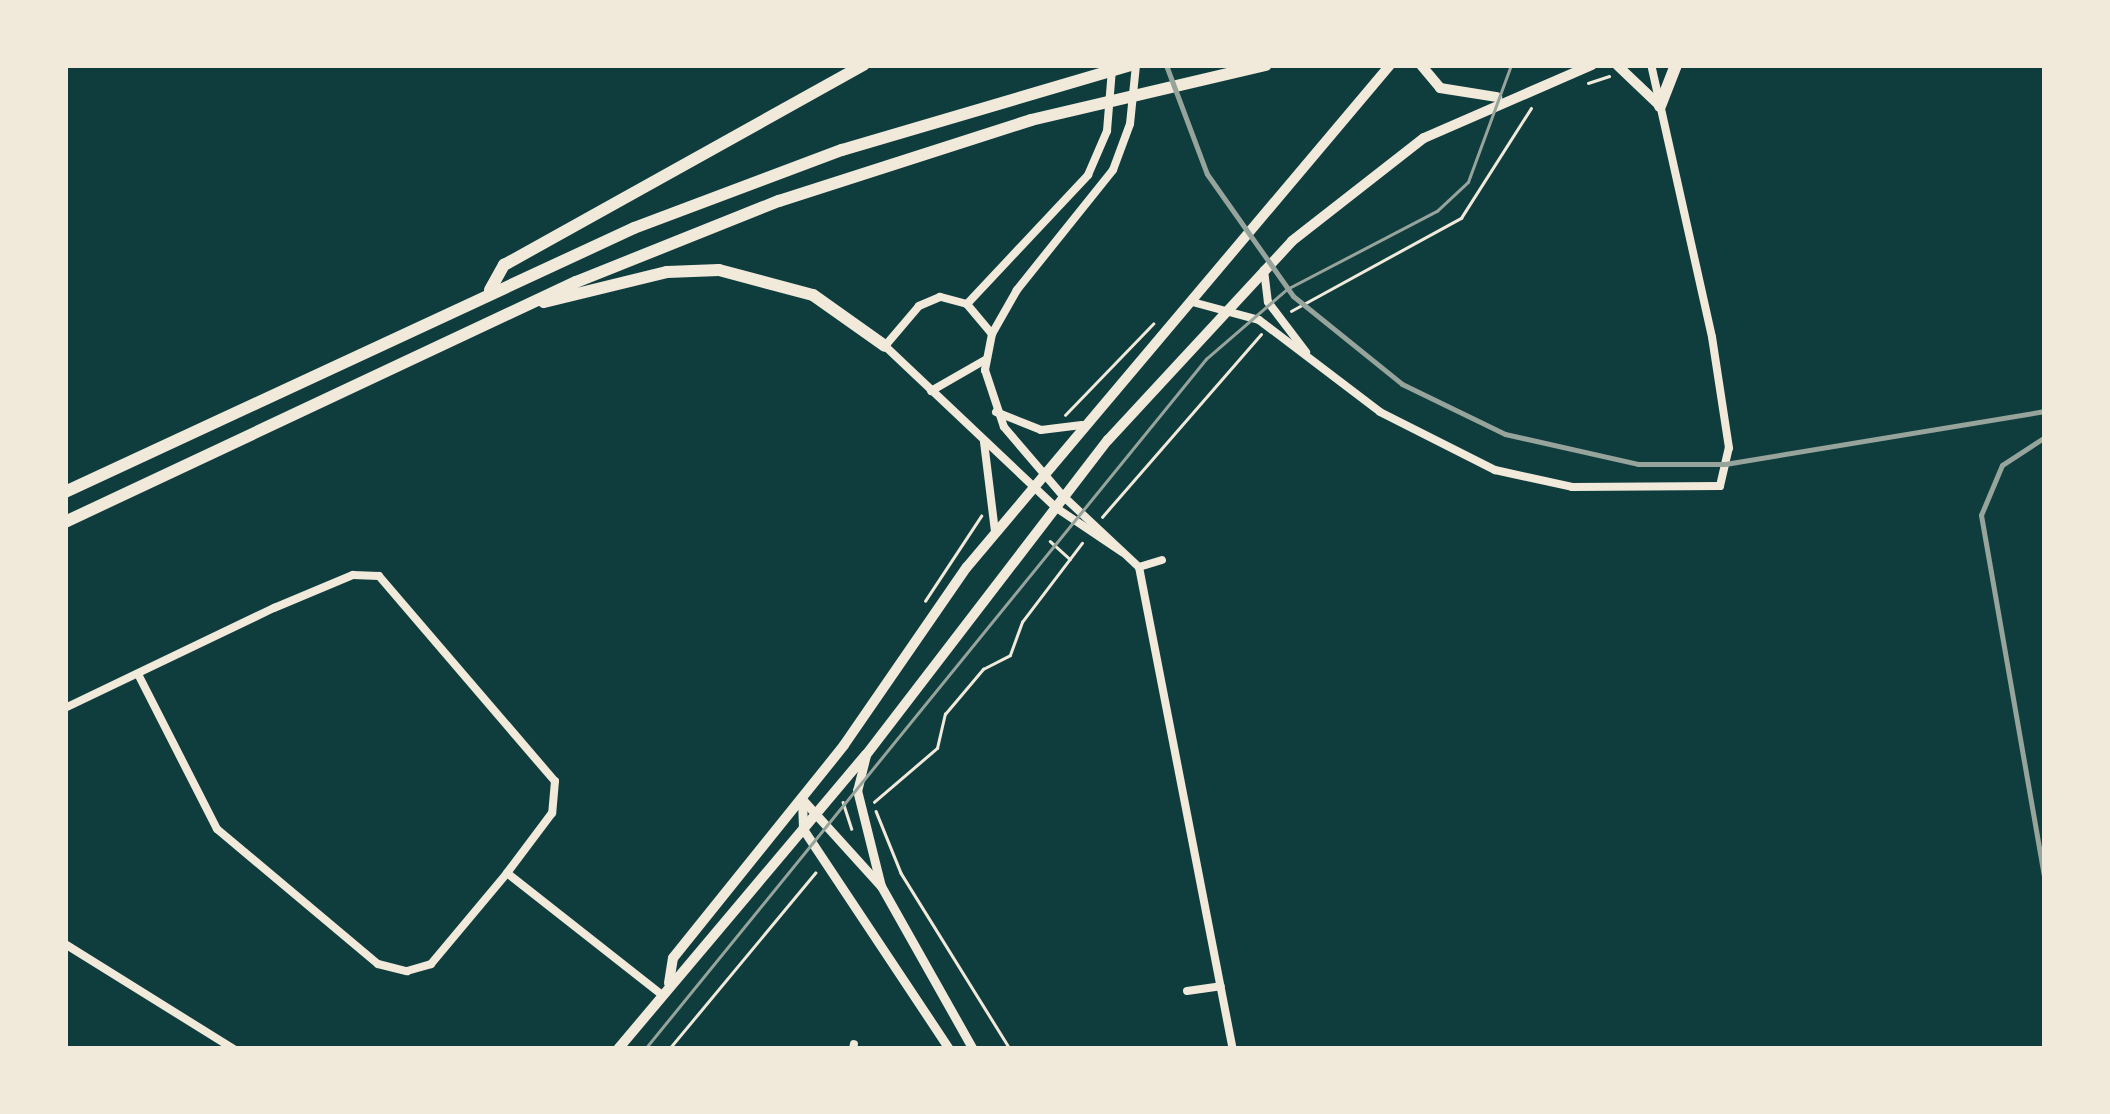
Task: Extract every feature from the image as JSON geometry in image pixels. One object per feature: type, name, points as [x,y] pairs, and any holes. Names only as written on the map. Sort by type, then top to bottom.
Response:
[{"type":"highway","points":[[490,290],[504,265],[864,65]]},
{"type":"highway","points":[[65,492],[490,290],[762,178],[1077,78],[1133,65]]},
{"type":"highway","points":[[65,522],[517,309],[779,201],[1084,107],[1266,65]]},
{"type":"highway","points":[[1660,106],[1676,65]]},
{"type":"highway","points":[[517,309],[649,275],[719,270],[813,295],[884,346]]},
{"type":"main road","points":[[670,983],[673,958],[802,799],[995,532],[1082,425],[1196,303],[1390,65]]},
{"type":"main road","points":[[1421,65],[1440,88],[1501,98]]},
{"type":"main road","points":[[618,1049],[866,756],[1063,496],[1264,270],[1394,157],[1501,98],[1586,66]]},
{"type":"main road","points":[[1621,68],[1660,106]]},
{"type":"street","points":[[967,304],[1088,175],[1107,131],[1112,65]]},
{"type":"street","points":[[1133,65],[1130,124],[1113,170],[992,334],[985,360],[996,412],[1063,496],[1139,566],[1233,1049]]},
{"type":"street","points":[[1196,303],[1226,310],[1268,328],[1380,412],[1495,470],[1572,486],[1720,486],[1729,448],[1712,337],[1651,65]]},
{"type":"street","points":[[1264,270],[1280,319],[1308,355]]},
{"type":"street","points":[[992,334],[967,304],[940,297],[919,306],[884,346],[1055,507],[1088,534],[1122,552]]},
{"type":"street","points":[[931,390],[985,360]]},
{"type":"street","points":[[996,412],[1041,430],[1082,425]]},
{"type":"street","points":[[984,442],[996,500],[995,532]]},
{"type":"street","points":[[1139,566],[1162,560]]},
{"type":"street","points":[[65,708],[138,674],[353,575],[379,576],[555,781],[552,813],[431,964],[407,971],[378,964],[217,829],[138,674]]},
{"type":"street","points":[[866,756],[862,816],[881,886]]},
{"type":"street","points":[[802,799],[844,839],[881,886],[973,1049]]},
{"type":"street","points":[[802,799],[803,828],[829,856],[949,1049]]},
{"type":"street","points":[[507,873],[661,994]]},
{"type":"street","points":[[65,944],[234,1049]]},
{"type":"street","points":[[1187,991],[1222,986]]},
{"type":"path","points":[[1568,89],[1621,68]]},
{"type":"path","points":[[1280,319],[1461,218],[1533,106]]},
{"type":"path","points":[[1059,422],[1163,315]]},
{"type":"path","points":[[1096,524],[1268,328]]},
{"type":"path","points":[[915,618],[996,500]]},
{"type":"path","points":[[844,839],[873,803],[937,748],[945,714],[983,669],[1010,655],[1022,622],[1088,534]]},
{"type":"path","points":[[873,803],[902,874],[1010,1049]]},
{"type":"path","points":[[669,1049],[829,856]]},
{"type":"tram line","points":[[645,1049],[1206,359],[1287,289],[1437,211],[1468,182],[1511,65]]},
{"type":"railway","points":[[1166,65],[1207,174],[1293,296],[1402,384],[1505,434],[1638,464],[1725,464],[2045,411]]},
{"type":"railway","points":[[2045,437],[2002,465],[1981,515],[2045,881]]}]
